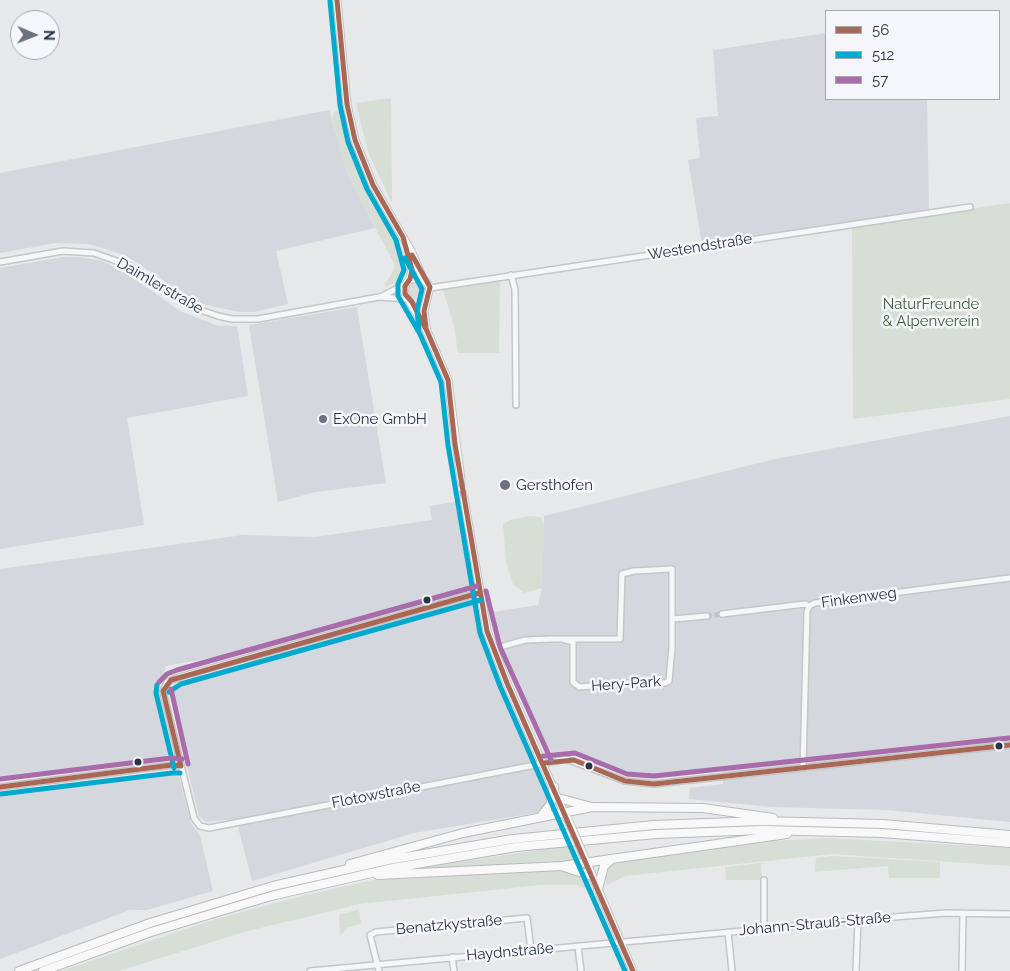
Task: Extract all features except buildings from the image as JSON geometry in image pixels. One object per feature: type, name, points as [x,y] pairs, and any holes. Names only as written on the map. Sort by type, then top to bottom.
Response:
[{"type":"highway","points":[[542,815],[550,806],[554,787]]},
{"type":"highway","points":[[558,798],[592,807]]},
{"type":"highway","points":[[19,971],[150,923],[400,849],[542,815],[592,807],[710,808],[792,821]]},
{"type":"highway","points":[[312,876],[436,851],[560,833],[662,825],[792,821],[927,827],[1010,835]]},
{"type":"highway","points":[[354,876],[562,866],[584,858],[612,858],[812,830]]},
{"type":"highway","points":[[43,971],[193,918],[271,896],[354,876],[468,854],[593,839],[719,831],[812,830],[917,835],[1010,843]]},
{"type":"highway","points":[[598,889],[604,866],[612,858]]},
{"type":"highway","points":[[562,866],[592,876]]},
{"type":"main road","points":[[337,0],[348,104],[355,140],[373,185],[430,288],[424,311],[427,331]]},
{"type":"main road","points":[[403,237],[411,264],[404,292],[427,331],[448,380],[461,480]]},
{"type":"main road","points":[[408,281],[423,278]]},
{"type":"main road","points":[[410,301],[417,303],[426,300]]},
{"type":"main road","points":[[464,498],[479,593],[493,649],[633,971]]},
{"type":"street","name":"Westendstraße","points":[[430,288],[970,207]]},
{"type":"street","name":"Daimlerstraße","points":[[0,262],[63,251],[94,253],[130,266],[189,306],[232,319],[258,319],[379,298],[410,301]]},
{"type":"street","points":[[511,275],[514,289],[516,405]]},
{"type":"street","name":"Daimlerstraße","points":[[379,298],[408,281]]},
{"type":"street","name":"Hery-Park","points":[[493,649],[525,640],[562,639],[620,639],[621,578],[626,573],[672,569],[671,678],[666,683],[625,683],[579,687],[573,682],[573,642],[562,639]]},
{"type":"street","name":"Finkenweg","points":[[803,768],[806,621],[809,606],[815,603],[1010,578]]},
{"type":"street","points":[[0,787],[172,765],[181,766],[164,696],[164,687],[171,680],[479,593]]},
{"type":"street","points":[[722,614],[804,604],[809,606]]},
{"type":"street","points":[[672,619],[708,616]]},
{"type":"street","name":"Flotowstraße","points":[[181,766],[194,818],[200,826],[209,828],[544,763],[574,760],[625,781],[654,784],[1010,745]]},
{"type":"street","points":[[764,880],[764,929]]},
{"type":"street","points":[[962,971],[963,914]]},
{"type":"street","name":"Johann-Strauß-Straße","points":[[621,943],[858,920],[963,914],[1010,914]]},
{"type":"street","name":"Benatzkystraße","points":[[379,968],[370,935],[376,932],[527,918],[531,950]]},
{"type":"street","points":[[856,971],[858,920]]},
{"type":"street","points":[[728,932],[732,971]]},
{"type":"street","name":"Haydnstraße","points":[[310,971],[379,968],[452,957],[621,943]]},
{"type":"street","points":[[578,947],[581,971]]},
{"type":"street","points":[[452,957],[454,971]]},
{"type":"shaded area","points":[[825,33],[825,100],[927,100],[929,211],[702,245],[688,160],[700,158],[696,118],[718,116],[713,50]]},
{"type":"shaded area","points":[[329,110],[348,175],[375,228],[276,251],[288,304],[254,312],[239,312],[198,303],[125,255],[89,244],[56,243],[0,253],[0,173]]},
{"type":"shaded area","points":[[63,257],[80,257],[102,261],[129,275],[180,311],[218,326],[237,326],[248,396],[127,418],[144,525],[0,549],[0,268]]},
{"type":"shaded area","points":[[357,307],[386,483],[316,492],[278,502],[249,325]]},
{"type":"shaded area","points":[[1010,416],[1010,822],[887,810],[772,807],[689,799],[690,788],[723,784],[723,770],[693,775],[645,779],[620,773],[575,751],[552,752],[544,746],[499,639],[493,612],[538,605],[542,588],[544,516],[775,459]]},
{"type":"shaded area","points":[[459,501],[483,634],[490,656],[550,792],[548,805],[541,812],[414,833],[252,881],[236,819],[206,822],[199,816],[170,695],[175,682],[253,662],[248,651],[166,666],[158,687],[172,747],[165,759],[0,781],[0,569],[243,535],[315,537],[432,520],[430,506]]},
{"type":"shaded area","points":[[167,774],[179,777],[191,823],[200,836],[213,891],[147,910],[130,910],[0,959],[0,793]]},
{"type":"green space","points":[[391,98],[392,203],[368,152],[356,103]]},
{"type":"green space","points":[[341,109],[345,111],[354,151],[366,180],[406,256],[408,268],[394,283],[384,287],[394,269],[394,263],[355,190],[342,159],[332,118],[335,111]]},
{"type":"green space","name":"NaturFreunde & Alpenverein","points":[[1010,203],[1010,399],[853,419],[852,227]]},
{"type":"green space","points":[[417,280],[424,283],[427,290],[424,297],[417,300],[410,297],[407,290],[410,283]]},
{"type":"green space","points":[[500,281],[499,353],[458,353],[454,326],[443,290]]},
{"type":"green space","points":[[531,516],[540,517],[544,525],[542,588],[524,593],[513,584],[506,561],[503,524],[513,519]]},
{"type":"green space","points":[[827,838],[1010,848],[1010,866],[832,854],[625,876],[607,885],[606,882],[607,866],[613,862],[753,842]]},
{"type":"green space","points":[[570,846],[574,861],[400,871]]},
{"type":"green space","points":[[832,856],[940,862],[940,878],[889,878],[888,866],[815,872],[816,858]]},
{"type":"green space","points":[[761,863],[762,880],[726,880],[725,867]]},
{"type":"green space","points":[[556,870],[576,873],[582,876],[588,882],[589,889],[575,885],[540,885],[360,904],[244,932],[119,971],[61,971],[216,919],[302,896],[373,880]]},
{"type":"green space","points":[[359,909],[361,924],[348,927],[340,936],[339,915]]},
{"type":"tunnel","points":[[461,480],[464,498]]},
{"type":"tunnel","points":[[707,616],[722,614]]},
{"type":"transit line","name":"56","points":[[337,0],[347,104],[355,140],[373,185],[403,237],[412,270],[410,279],[405,286],[405,294],[412,302],[427,331],[448,380],[455,444],[487,631],[507,683],[633,971]]},
{"type":"transit line","name":"512","points":[[330,1],[340,105],[348,142],[367,189],[396,240],[404,270],[398,284],[398,296],[420,334],[441,382],[448,445],[480,633],[500,686],[625,971]]},
{"type":"transit line","name":"56","points":[[412,255],[430,287],[424,311],[426,327]]},
{"type":"transit line","name":"512","points":[[405,258],[422,289],[417,311],[419,328]]},
{"type":"transit line","name":"57","points":[[159,682],[167,674],[177,670],[477,586]]},
{"type":"transit line","name":"57","points":[[486,591],[500,647],[551,760]]},
{"type":"transit line","name":"56","points":[[0,787],[172,765],[181,766],[163,691],[171,680],[479,593]]},
{"type":"transit line","name":"512","points":[[169,692],[181,684],[481,600]]},
{"type":"transit line","name":"512","points":[[157,685],[156,693],[174,768]]},
{"type":"transit line","name":"57","points":[[171,689],[188,764]]},
{"type":"transit line","name":"57","points":[[543,756],[575,753],[627,774],[654,776],[1009,738]]},
{"type":"transit line","name":"56","points":[[544,763],[574,760],[625,781],[654,784],[1010,745]]},
{"type":"transit line","name":"57","points":[[0,779],[171,758],[182,759]]},
{"type":"transit line","name":"512","points":[[1,794],[180,773]]},
{"type":"place","name":"ExOne GmbH","points":[[323,419]]},
{"type":"place","name":"Gersthofen","points":[[505,485]]}]
